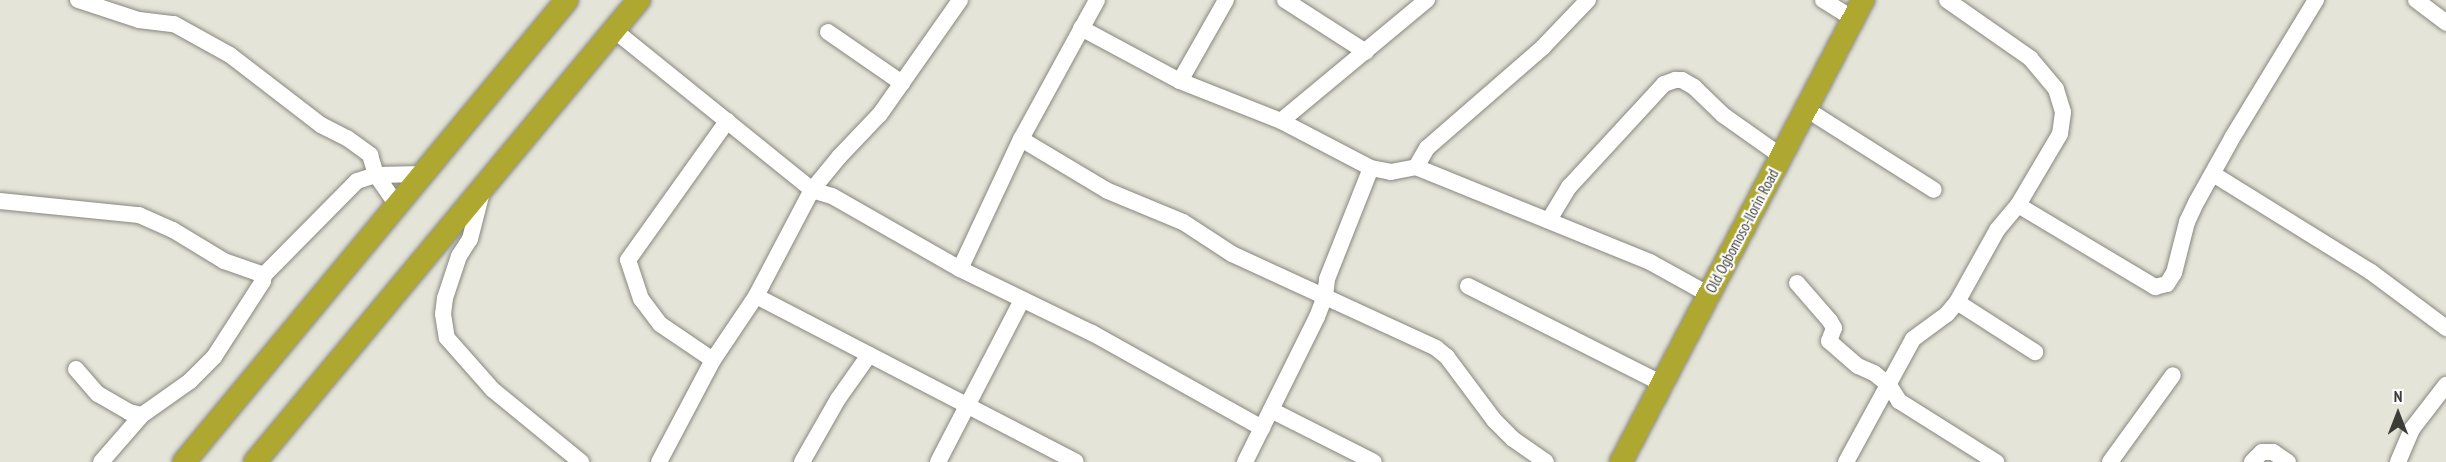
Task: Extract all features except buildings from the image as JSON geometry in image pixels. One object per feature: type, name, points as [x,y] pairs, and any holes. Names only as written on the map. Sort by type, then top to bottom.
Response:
[{"type":"highway","points":[[183,462],[567,0]]},
{"type":"highway","points":[[255,462],[639,0]]},
{"type":"highway","name":"Old Ogbomoso-Ilorin Road","points":[[1619,461],[1858,9]]},
{"type":"street","points":[[78,0],[139,20],[174,24],[230,55],[321,125],[358,145],[374,161],[376,175],[397,205]]},
{"type":"street","points":[[659,462],[712,360],[756,296],[812,190],[839,157],[867,130],[960,0]]},
{"type":"street","points":[[960,269],[1021,139],[1097,0]]},
{"type":"street","points":[[1180,81],[1226,0]]},
{"type":"street","points":[[1285,0],[1309,6],[1366,52]]},
{"type":"street","points":[[1281,122],[1427,0]]},
{"type":"street","points":[[1416,167],[1427,148],[1543,47],[1588,0]]},
{"type":"street","points":[[1823,0],[1858,9]]},
{"type":"street","points":[[1846,462],[1913,339],[1947,314],[1957,302],[1997,230],[2018,205],[2060,134],[2063,112],[2056,89],[2030,58],[1947,0]]},
{"type":"street","points":[[2018,205],[2155,287],[2167,284],[2174,273],[2187,222],[2316,0]]},
{"type":"street","points":[[2416,0],[2446,23]]},
{"type":"street","points":[[1081,28],[1180,81],[1281,122],[1371,168],[1391,172],[1416,167],[1549,219],[1650,262],[1708,294]]},
{"type":"street","points":[[614,30],[812,190],[832,196],[960,269],[1092,333],[1262,428]]},
{"type":"street","points":[[828,33],[902,83]]},
{"type":"street","points":[[1549,219],[1569,187],[1665,84],[1675,80],[1682,80],[1694,87],[1723,115],[1781,156]]},
{"type":"street","points":[[1806,110],[1934,190]]},
{"type":"street","points":[[712,360],[660,324],[641,299],[628,260],[727,121]]},
{"type":"street","points":[[1021,139],[1108,191],[1183,222],[1232,254],[1436,348],[1447,357],[1494,420],[1513,439],[1546,462]]},
{"type":"street","points":[[1245,462],[1325,296],[1327,279],[1371,168]]},
{"type":"street","points":[[101,462],[142,416],[190,381],[214,357],[263,281],[264,275],[357,181],[376,175],[423,174]]},
{"type":"street","points":[[2213,174],[2371,272],[2446,328]]},
{"type":"street","points":[[483,187],[470,239],[459,256],[446,298],[443,314],[447,338],[493,390],[581,462]]},
{"type":"street","points":[[0,201],[139,215],[173,230],[224,261],[264,275]]},
{"type":"street","points":[[1797,283],[1830,321],[1833,328],[1829,341],[1858,366],[1874,373],[1889,386],[1899,401],[1996,462]]},
{"type":"street","points":[[1468,286],[1661,383]]},
{"type":"street","points":[[756,296],[1076,462]]},
{"type":"street","points":[[938,462],[965,406],[1022,300]]},
{"type":"street","points":[[1957,302],[2035,352]]},
{"type":"street","points":[[802,462],[838,399],[869,355]]},
{"type":"street","points":[[76,369],[98,394],[129,412],[142,416]]},
{"type":"street","points":[[2110,462],[2172,375]]},
{"type":"street","points":[[2398,462],[2412,429],[2445,389]]},
{"type":"street","points":[[1877,407],[1899,401]]},
{"type":"street","points":[[1271,410],[1374,462]]},
{"type":"street","points":[[2252,462],[2262,452],[2273,452],[2288,462]]}]
